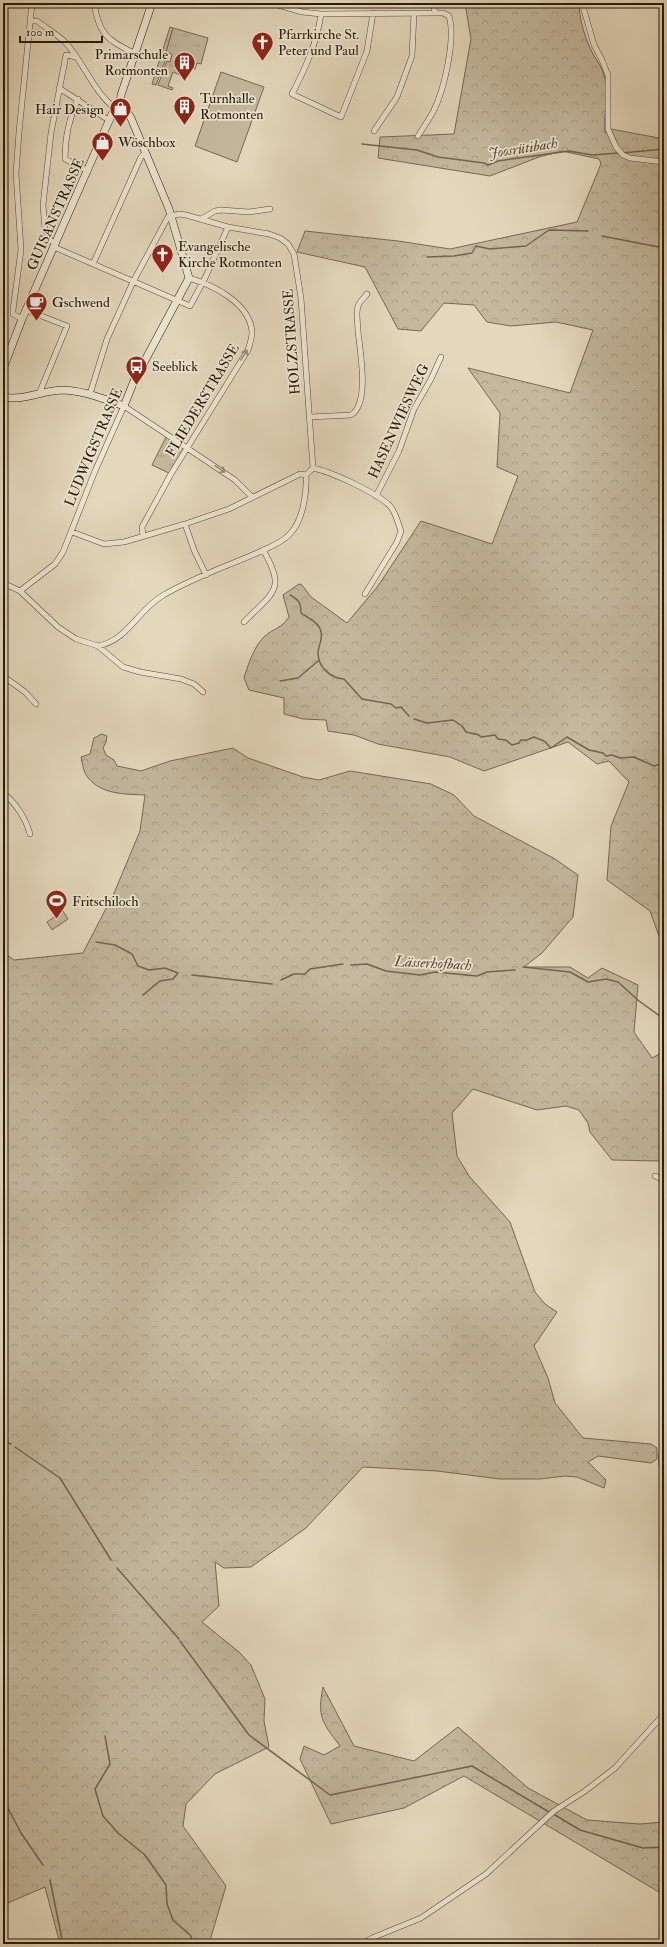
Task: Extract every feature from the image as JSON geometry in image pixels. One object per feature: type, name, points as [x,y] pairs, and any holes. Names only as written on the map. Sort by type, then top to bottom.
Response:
[{"type":"street","points":[[22,318],[13,314],[20,267],[22,236],[16,173],[23,85],[32,20],[32,3]]},
{"type":"street","points":[[94,3],[99,27],[109,40],[136,54]]},
{"type":"street","name":"GUISANSTRASSE","points":[[3,369],[22,318],[110,121],[118,108],[152,3]]},
{"type":"street","points":[[271,3],[302,12],[321,14],[444,13],[449,16],[451,24],[445,78],[433,112],[418,136]]},
{"type":"street","points":[[433,3],[435,13]]},
{"type":"street","points":[[582,3],[594,45],[608,75],[608,130],[618,150],[623,155],[630,158],[664,162]]},
{"type":"street","points":[[321,14],[319,31],[303,73],[292,94],[341,117],[367,51],[373,13]]},
{"type":"street","points":[[374,131],[397,97],[412,56],[414,13]]},
{"type":"street","points":[[32,20],[37,21],[64,41],[105,98],[118,108],[128,112],[171,215],[189,278]]},
{"type":"street","points":[[76,57],[66,55],[51,133],[43,205],[45,229],[50,240],[55,245],[93,264],[190,306],[228,227]]},
{"type":"street","points":[[59,88],[110,121]]},
{"type":"street","points":[[78,99],[72,112],[65,147],[65,160],[88,171]]},
{"type":"street","points":[[93,264],[141,156],[145,153]]},
{"type":"street","points":[[201,219],[221,210],[249,212],[270,210]]},
{"type":"street","name":"HOLZSTRASSE","points":[[171,215],[180,214],[228,227],[257,231],[280,238],[288,244],[294,254],[301,298],[313,468]]},
{"type":"street","points":[[90,394],[107,339],[133,282],[166,218],[171,215]]},
{"type":"street","name":"FLIEDERSTRASSE","points":[[143,536],[142,527],[248,350],[252,336],[250,323],[242,309],[230,298],[202,283],[189,278]]},
{"type":"street","name":"LUDWIGSTRASSE","points":[[20,591],[55,564],[63,552],[94,472],[124,406],[189,278]]},
{"type":"street","points":[[310,417],[351,415],[356,412],[360,406],[362,373],[358,304],[367,294]]},
{"type":"street","points":[[26,310],[67,326],[39,394]]},
{"type":"street","name":"HASENWIESWEG","points":[[376,496],[399,451],[414,409],[432,379],[441,357]]},
{"type":"street","points":[[3,397],[17,398],[60,390],[90,394],[124,406],[235,480],[251,496]]},
{"type":"street","points":[[98,646],[116,640],[159,598],[263,550],[289,535],[296,525],[300,515],[306,484],[306,475],[313,468],[323,470],[376,496],[391,506],[401,530],[397,542],[365,594]]},
{"type":"street","points":[[72,532],[104,544],[124,542],[229,509],[251,496],[300,474],[306,475]]},
{"type":"street","points":[[185,524],[194,550],[206,575]]},
{"type":"street","points":[[244,622],[270,596],[276,586],[277,580],[275,571],[263,550]]},
{"type":"street","points":[[3,583],[20,591],[62,630],[76,639],[98,646],[123,667],[136,672],[182,679],[194,684],[203,692]]},
{"type":"street","points":[[3,676],[25,692],[36,704]]},
{"type":"street","points":[[3,793],[10,798],[20,812],[30,834]]},
{"type":"street","points":[[655,1176],[664,1180]]},
{"type":"street","points":[[664,1442],[661,1459],[664,1488]]},
{"type":"street","points":[[362,1944],[372,1938],[421,1918],[486,1874],[554,1811],[614,1768],[664,1714]]},
{"type":"green space","points":[[465,3],[579,3],[581,20],[586,37],[591,51],[602,69],[605,79],[605,133],[611,129],[664,139],[664,950],[650,911],[607,880],[611,826],[629,782],[609,761],[597,764],[568,742],[484,771],[450,757],[378,744],[354,735],[328,731],[326,720],[303,719],[284,714],[284,698],[249,690],[244,678],[258,644],[268,633],[283,624],[289,617],[283,595],[299,584],[302,585],[311,597],[347,623],[378,586],[421,521],[492,544],[518,476],[497,467],[500,413],[468,368],[570,393],[593,330],[556,322],[511,326],[487,322],[474,305],[444,303],[421,331],[398,329],[365,267],[297,252],[305,231],[398,241],[450,249],[577,222],[599,169],[601,163],[599,159],[562,151],[539,157],[490,176],[378,158],[380,137],[454,134],[471,39]]},
{"type":"green space","points":[[170,27],[173,28],[165,55],[167,56],[156,85],[152,84]]},
{"type":"green space","points":[[173,28],[208,38],[201,64],[197,63],[195,69],[192,68],[191,72],[184,70],[182,76],[173,72],[168,86],[173,88],[172,90],[158,85],[167,61],[170,62],[172,54],[166,52]]},
{"type":"green space","points":[[221,72],[264,87],[237,162],[195,146]]},
{"type":"green space","points":[[167,435],[187,448],[171,474],[152,465]]},
{"type":"green space","points":[[102,734],[107,736],[103,748],[106,755],[114,760],[117,766],[141,771],[170,761],[233,748],[248,758],[303,777],[319,780],[350,771],[431,784],[454,795],[474,816],[555,859],[578,875],[573,917],[542,953],[524,967],[570,967],[588,978],[602,968],[638,985],[634,1032],[652,1058],[661,1053],[664,1056],[664,1156],[660,1161],[612,1160],[590,1132],[588,1123],[579,1110],[566,1106],[537,1110],[473,1089],[452,1113],[457,1156],[469,1176],[510,1222],[535,1292],[545,1304],[557,1312],[534,1346],[548,1378],[555,1403],[583,1438],[651,1444],[657,1448],[657,1459],[651,1463],[598,1456],[588,1462],[606,1480],[604,1488],[577,1477],[565,1476],[540,1479],[500,1479],[437,1471],[363,1467],[306,1528],[251,1567],[224,1568],[215,1562],[219,1606],[202,1622],[239,1652],[251,1665],[265,1699],[264,1721],[269,1747],[215,1774],[186,1804],[183,1826],[226,1886],[209,1944],[60,1944],[45,1887],[3,1905],[3,952],[14,960],[83,953],[115,891],[140,831],[145,795],[112,792],[97,786],[85,773],[81,757],[90,754],[94,738]]},
{"type":"green space","name":"Fritschiloch","points":[[63,911],[68,919],[52,930],[47,922]]},
{"type":"green space","points":[[323,1687],[354,1746],[414,1761],[458,1727],[528,1788],[587,1820],[640,1824],[664,1822],[664,1895],[464,1776],[404,1808],[331,1824],[300,1759],[304,1746],[324,1755],[340,1746],[322,1719],[321,1697]]},
{"type":"waterway","name":"Joosrütibach","points":[[362,144],[417,150],[438,157],[484,163],[488,165],[498,161],[569,151],[592,155],[619,153]]},
{"type":"waterway","name":"Joosrütibach","points":[[622,153],[664,149]]},
{"type":"waterway","points":[[427,257],[454,256],[472,253],[476,246],[490,249],[526,246],[549,230],[588,231]]},
{"type":"waterway","points":[[602,236],[664,248]]},
{"type":"waterway","points":[[290,595],[299,602],[301,613],[313,621],[320,629],[321,637],[318,653],[320,663],[326,671],[334,676],[344,679],[362,699],[391,704],[396,708],[401,707],[409,716]]},
{"type":"waterway","points":[[280,681],[298,678],[318,661]]},
{"type":"waterway","points":[[414,719],[427,723],[453,720],[462,726],[466,732],[479,735],[481,737],[495,735],[498,739],[506,740],[512,745],[519,743],[521,740],[527,740],[534,737],[544,741],[551,748],[567,737],[589,750],[603,753],[606,756],[612,755],[620,758],[634,757],[654,766],[664,763]]},
{"type":"waterway","name":"Lässerhofbach","points":[[96,942],[115,945],[132,954],[138,966],[149,970],[165,968],[178,973],[173,979],[160,981],[143,995]]},
{"type":"waterway","name":"Lässerhofbach","points":[[281,980],[294,974],[305,974],[310,969],[343,964]]},
{"type":"waterway","name":"Lässerhofbach","points":[[351,965],[367,964],[386,971],[420,975],[435,972],[477,976],[487,972],[515,970]]},
{"type":"waterway","name":"Lässerhofbach","points":[[523,967],[570,972],[588,982],[606,979],[618,982],[639,1001],[664,1019]]},
{"type":"waterway","name":"Lässerhofbach","points":[[192,975],[272,984]]},
{"type":"waterway","points":[[3,1441],[11,1444]]},
{"type":"waterway","points":[[15,1447],[60,1478],[111,1560]]},
{"type":"waterway","points":[[117,1568],[179,1639]]},
{"type":"waterway","points":[[180,1641],[249,1735],[330,1795],[472,1766],[549,1812]]},
{"type":"waterway","points":[[105,1736],[110,1764],[95,1789],[103,1816],[118,1833],[145,1855],[166,1885],[167,1904],[173,1920],[191,1936],[192,1944]]},
{"type":"waterway","points":[[3,1799],[21,1833],[43,1865]]},
{"type":"waterway","points":[[555,1815],[580,1830],[643,1848],[664,1847]]},
{"type":"waterway","points":[[50,1880],[63,1944]]},
{"type":"place","name":"Pfarrkirche St. Peter und Paul","points":[[263,62]]},
{"type":"place","name":"Primarschule Rotmonten","points":[[184,82]]},
{"type":"place","name":"Turnhalle Rotmonten","points":[[185,126]]},
{"type":"place","name":"Hair Design","points":[[120,128]]},
{"type":"place","name":"Wöschbox","points":[[102,162]]},
{"type":"place","name":"Evangelische Kirche Rotmonten","points":[[162,274]]},
{"type":"place","name":"Gschwend","points":[[36,322]]},
{"type":"place","name":"Seeblick","points":[[137,386]]},
{"type":"place","name":"Fritschiloch","points":[[57,920]]}]
